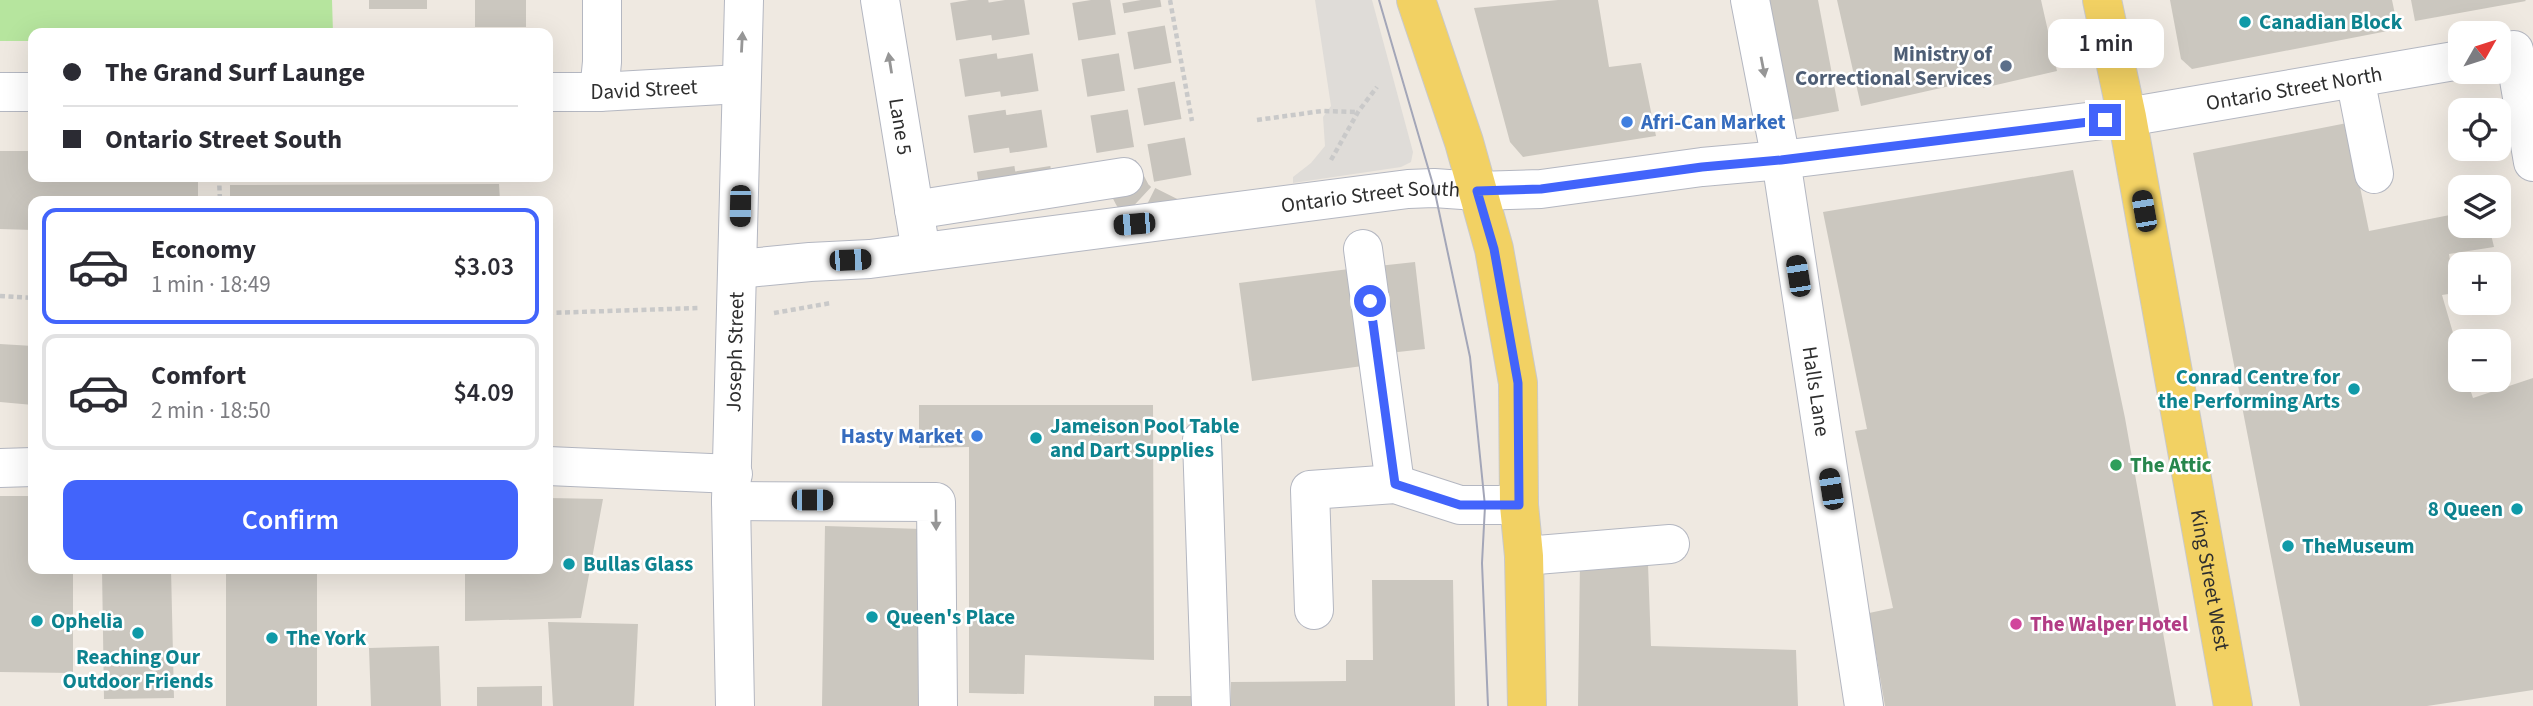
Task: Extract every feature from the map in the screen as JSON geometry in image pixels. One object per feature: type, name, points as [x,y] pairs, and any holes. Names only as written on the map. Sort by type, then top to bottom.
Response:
[{"type":"main road","points":[[1416,0],[1464,142],[1494,249],[1518,383],[1519,505],[1524,556],[1527,706]]},
{"type":"main road","name":"King Street West","points":[[2102,0],[2127,117],[2233,706]]},
{"type":"street","points":[[599,92],[602,0]]},
{"type":"street","name":"Joseph Street","points":[[735,706],[732,487],[744,0]]},
{"type":"street","name":"Lane 5","points":[[880,0],[921,252]]},
{"type":"street","name":"Halls Lane","points":[[1750,0],[1781,160],[1864,706]]},
{"type":"street","points":[[2515,50],[2533,162]]},
{"type":"street","name":"Ontario Street North","points":[[2127,117],[2448,62]]},
{"type":"street","points":[[2355,78],[2374,174]]},
{"type":"street","name":"David Street","points":[[553,92],[740,84]]},
{"type":"street","points":[[0,92],[28,92]]},
{"type":"street","name":"Ontario Street South","points":[[738,269],[870,259],[1408,189],[1541,189],[2127,117]]},
{"type":"street","points":[[914,210],[1124,177]]},
{"type":"street","points":[[1363,249],[1395,484]]},
{"type":"street","points":[[1202,440],[1211,706]]},
{"type":"street","points":[[0,468],[28,467]]},
{"type":"street","points":[[553,467],[861,500],[936,502],[938,706]]},
{"type":"street","points":[[1314,610],[1310,490],[1395,484],[1460,505],[1519,505]]},
{"type":"street","points":[[1524,556],[1670,544]]},
{"type":"path","points":[[1170,0],[1192,121]]},
{"type":"path","points":[[1325,172],[1358,112],[1377,88]]},
{"type":"path","points":[[1257,120],[1322,111],[1358,112]]},
{"type":"path","points":[[0,296],[28,298]]},
{"type":"path","points":[[553,313],[707,308]]},
{"type":"green space","points":[[0,0],[332,0],[333,28],[28,28],[28,41],[0,41]]},
{"type":"shaded area","points":[[1315,0],[1372,0],[1413,152],[1411,162],[1401,167],[1293,183],[1293,177],[1311,163],[1325,146],[1323,117],[1331,106]]},
{"type":"building","points":[[369,0],[427,0],[427,9],[369,9]]},
{"type":"building","points":[[475,0],[526,0],[526,27],[475,27]]},
{"type":"building","points":[[1558,0],[1598,0],[1609,67],[1641,63],[1656,136],[1523,157],[1510,142],[1474,8]]},
{"type":"building","points":[[1764,0],[1818,0],[1839,111],[1786,121]]},
{"type":"building","points":[[1837,0],[2041,0],[2057,71],[1983,88],[1981,79],[1861,106]]},
{"type":"building","name":"Canadian Block","points":[[2170,0],[2392,0],[2398,29],[2192,69],[2181,59]]},
{"type":"building","points":[[2411,0],[2525,0],[2526,1],[2415,21]]},
{"type":"building","points":[[2347,123],[2369,231],[2448,215],[2448,238],[2492,238],[2494,247],[2448,252],[2448,294],[2442,295],[2452,329],[2448,329],[2448,392],[2471,392],[2473,398],[2491,392],[2511,392],[2511,385],[2533,378],[2533,690],[2427,706],[2300,706],[2193,153]]},
{"type":"building","points":[[0,151],[28,151],[28,182],[198,182],[198,196],[28,196],[28,230],[0,229]]},
{"type":"building","points":[[2073,170],[2125,418],[2176,706],[1885,706],[1869,613],[1893,608],[1855,431],[1867,429],[1823,212]]},
{"type":"building","points":[[499,184],[500,196],[230,196],[230,185]]},
{"type":"building","points":[[1415,262],[1425,349],[1389,353],[1378,266]]},
{"type":"building","points":[[1357,268],[1370,365],[1252,381],[1239,283]]},
{"type":"building","points":[[0,344],[28,346],[28,405],[0,402]]},
{"type":"building","points":[[919,405],[1153,405],[1154,660],[1025,655],[1024,694],[969,693],[969,447],[919,448]]},
{"type":"building","name":"Ophelia","points":[[0,496],[28,496],[28,574],[73,574],[73,673],[0,672]]},
{"type":"building","name":"Bullas Glass","points":[[553,498],[603,499],[581,618],[465,621],[465,574],[553,574]]},
{"type":"building","name":"Queen's Place","points":[[825,526],[922,529],[918,706],[822,706]]},
{"type":"building","points":[[1580,562],[1648,564],[1651,646],[1796,650],[1798,706],[1578,706]]},
{"type":"building","name":"Reaching Our Outdoor Friends","points":[[102,574],[171,574],[174,698],[104,699]]},
{"type":"building","name":"The York","points":[[226,574],[317,574],[317,706],[226,706]]},
{"type":"building","points":[[1372,580],[1453,580],[1455,706],[1231,706],[1231,682],[1346,681],[1346,660],[1373,660]]},
{"type":"building","points":[[548,622],[638,624],[634,706],[553,706]]},
{"type":"building","points":[[439,646],[441,706],[371,706],[369,648]]},
{"type":"building","points":[[542,686],[542,706],[477,706],[477,687]]},
{"type":"building","points":[[1154,696],[1201,696],[1201,706],[1154,706]]},
{"type":"tunnel","points":[[969,0],[998,184],[1009,195]]},
{"type":"tunnel","points":[[1005,0],[1033,178],[1032,188],[1024,193]]},
{"type":"tunnel","points":[[1091,0],[1118,167],[1133,196],[1160,221],[1175,191],[1141,0]]},
{"type":"tram line","points":[[1379,0],[1434,188],[1470,357],[1485,506],[1482,563],[1488,706]]},
{"type":"place","name":"Canadian Block","points":[[2245,22]]},
{"type":"place","name":"Ministry of Correctional Services","points":[[2006,66]]},
{"type":"place","name":"Afri-Can Market","points":[[1627,122]]},
{"type":"place","name":"Conrad Centre for the Performing Arts","points":[[2354,389]]},
{"type":"place","name":"Hasty Market","points":[[977,436]]},
{"type":"place","name":"Jameison Pool Table and Dart Supplies","points":[[1036,438]]},
{"type":"place","name":"The Attic","points":[[2116,465]]},
{"type":"place","name":"8 Queen","points":[[2517,509]]},
{"type":"place","name":"TheMuseum","points":[[2288,546]]},
{"type":"place","name":"Bullas Glass","points":[[569,564]]},
{"type":"place","name":"Queen's Place","points":[[872,617]]},
{"type":"place","name":"Ophelia","points":[[37,621]]},
{"type":"place","name":"The Walper Hotel","points":[[2016,624]]},
{"type":"place","name":"Reaching Our Outdoor Friends","points":[[138,633]]},
{"type":"place","name":"The York","points":[[272,638]]},
{"type":"route","points":[[1370,301],[1395,484],[1460,505],[1519,505],[1518,383],[1494,249],[1477,191],[1541,189],[1702,167],[1781,160],[2105,120]]}]
